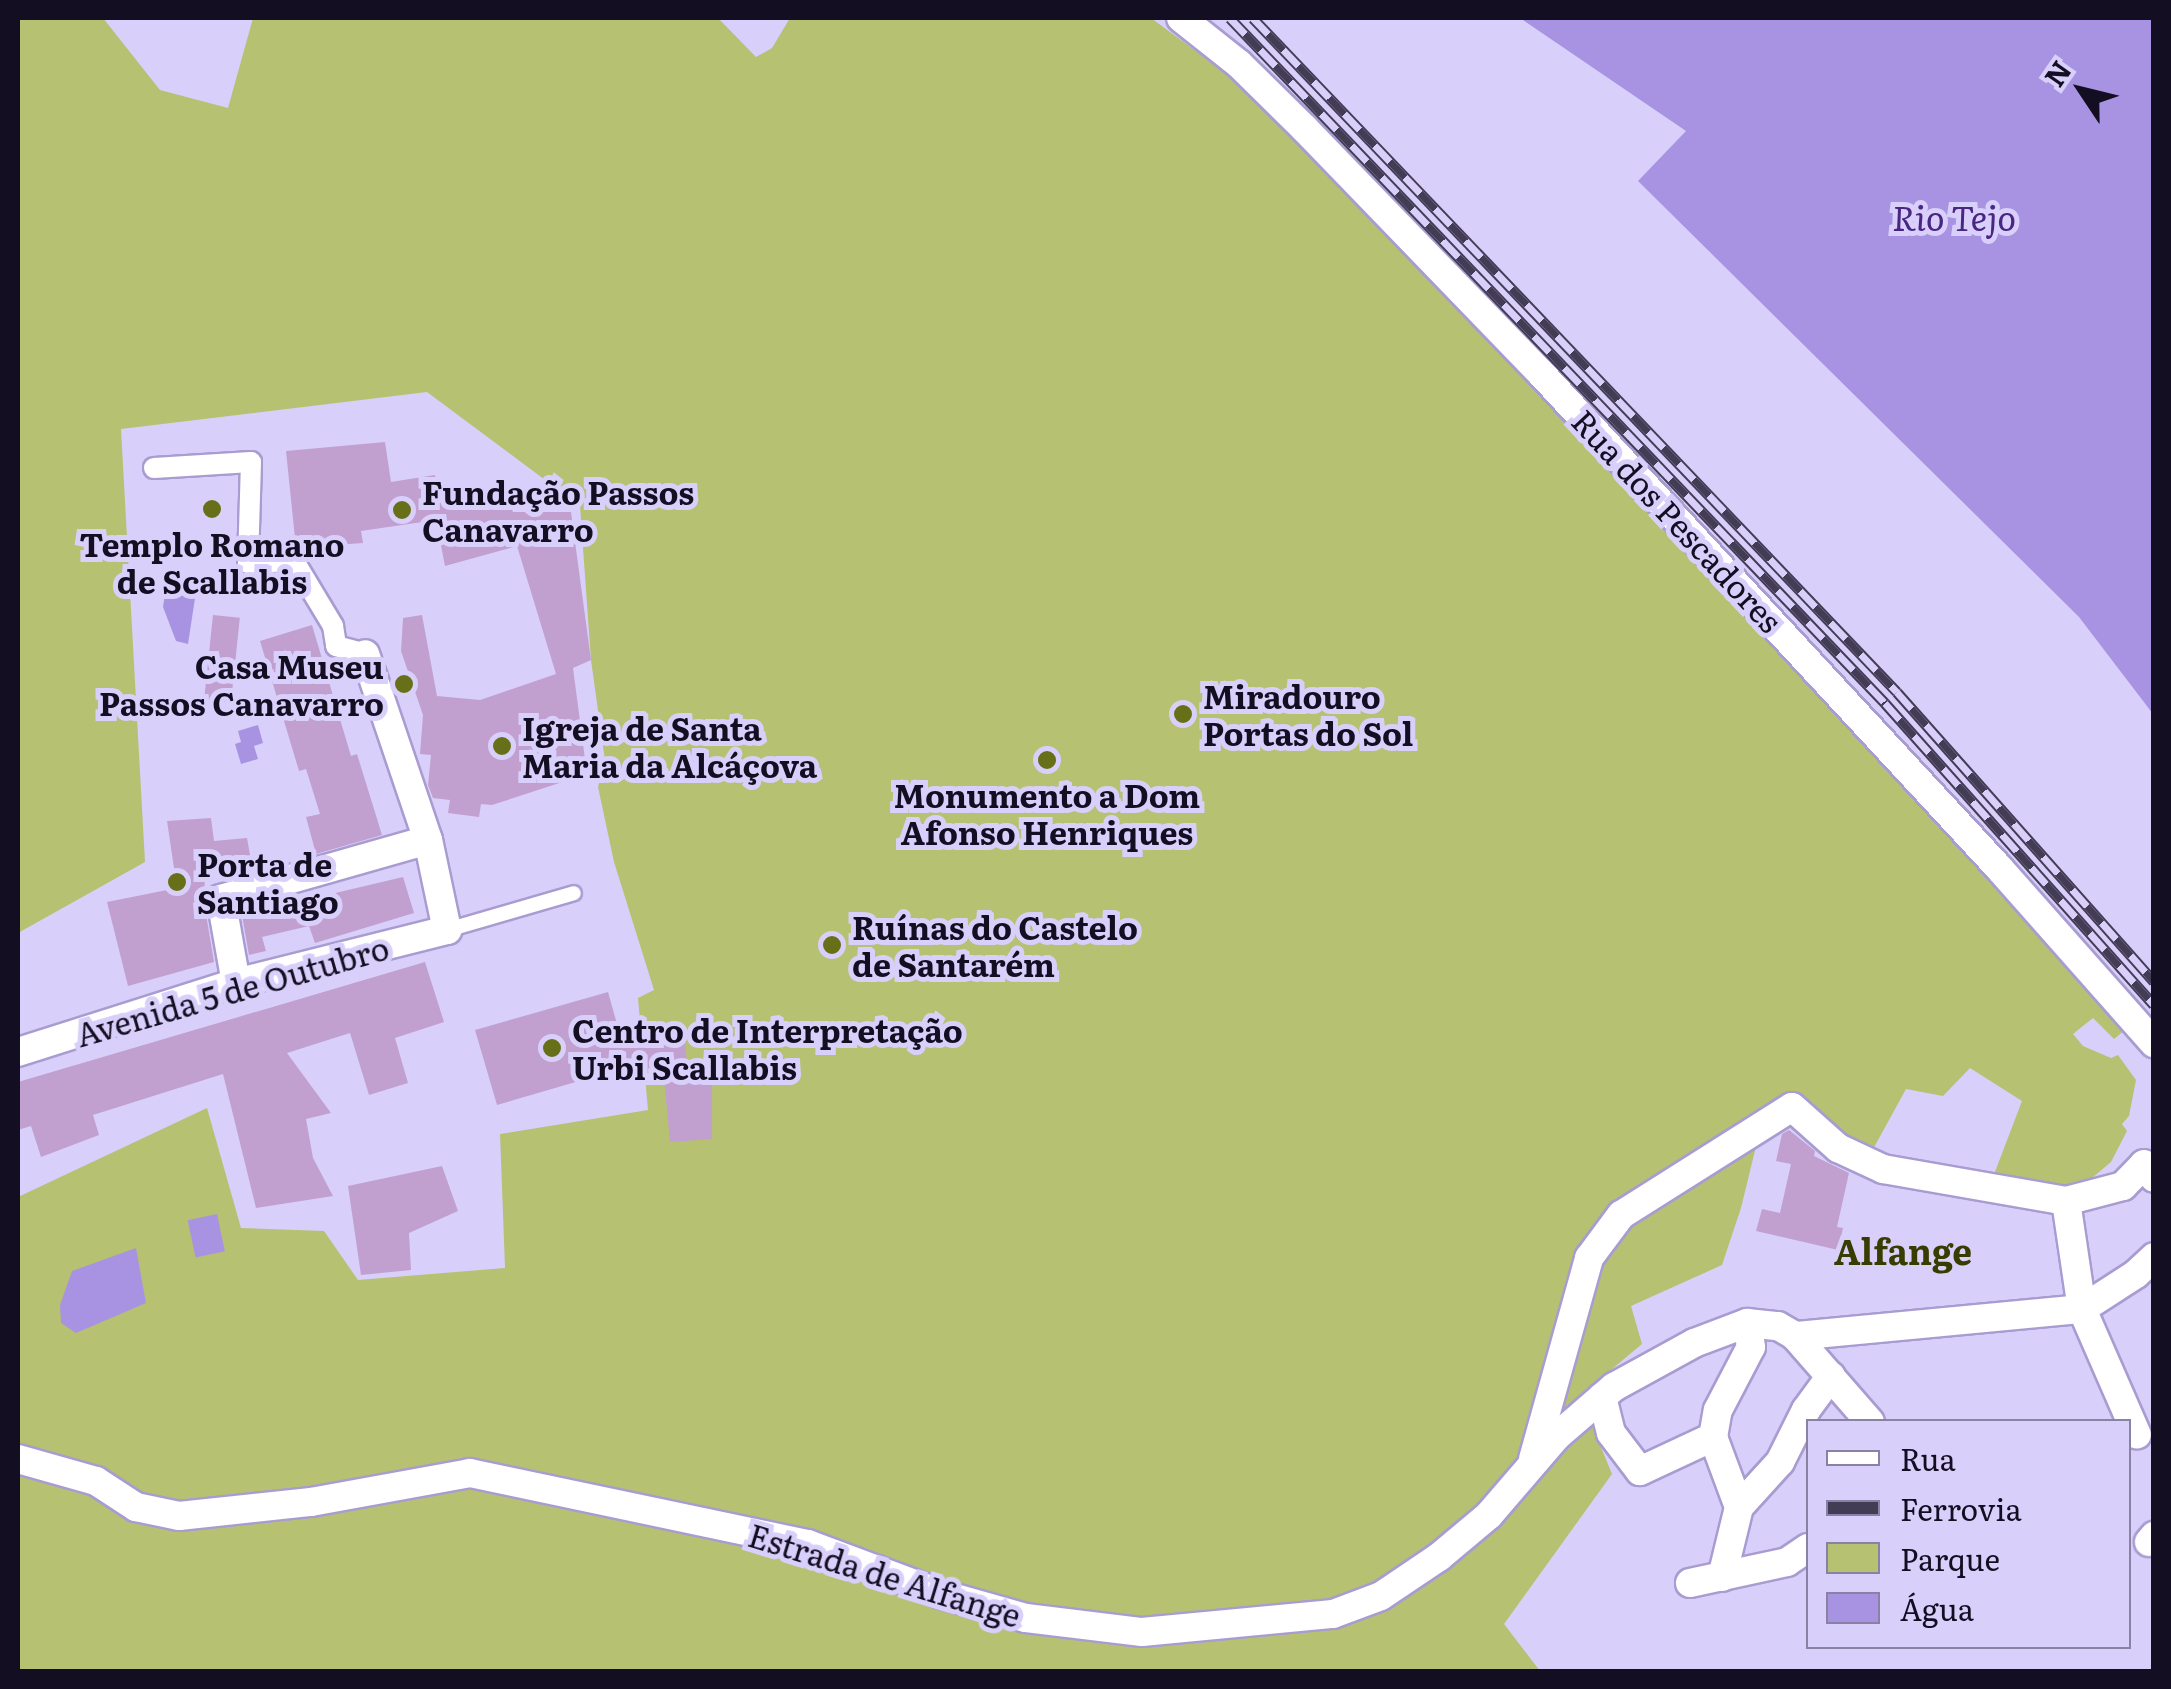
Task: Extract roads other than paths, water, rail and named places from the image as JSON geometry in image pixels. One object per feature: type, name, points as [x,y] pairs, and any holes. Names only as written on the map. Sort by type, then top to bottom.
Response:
[{"type":"street","name":"Rua dos Pescadores","points":[[1181,18],[1239,64],[1305,129],[1538,370],[1999,868],[2154,1043]]},
{"type":"street","points":[[154,468],[251,462],[248,562],[294,562],[333,626],[336,646],[365,654],[428,840],[447,930]]},
{"type":"street","points":[[236,983],[222,899],[428,840]]},
{"type":"street","name":"Avenida 5 de Outubro","points":[[18,1052],[236,983],[447,930]]},
{"type":"street","points":[[1530,1470],[1590,1258],[1610,1229],[1621,1215],[1792,1107],[1838,1148],[1884,1169],[2066,1201],[2123,1186],[2144,1164],[2154,1178]]},
{"type":"street","points":[[2066,1201],[2082,1309],[2140,1434]]},
{"type":"street","points":[[1795,1336],[2082,1309],[2136,1274],[2154,1257]]},
{"type":"street","points":[[1739,1507],[1713,1438],[1718,1410],[1751,1347],[1747,1322],[1778,1326],[1795,1336],[1867,1419]]},
{"type":"street","name":"Estrada de Alfange","points":[[18,1459],[96,1481],[136,1507],[179,1516],[311,1502],[470,1472],[808,1544],[941,1594],[1026,1618],[1142,1632],[1333,1614],[1381,1596],[1452,1547],[1530,1470],[1556,1437],[1602,1396],[1694,1342],[1747,1322]]},
{"type":"street","points":[[1722,1577],[1739,1507],[1780,1462],[1806,1410],[1831,1376]]},
{"type":"street","points":[[1602,1396],[1611,1433],[1640,1471],[1713,1438]]},
{"type":"street","points":[[1690,1582],[1787,1562],[1806,1549]]},
{"type":"lane","points":[[447,930],[574,892]]},
{"type":"water","name":"Rio Tejo","points":[[1520,18],[2153,18],[2153,714],[2079,617],[1638,181],[1686,131]]},
{"type":"water","points":[[167,581],[197,585],[188,644],[176,641],[163,607]]},
{"type":"water","points":[[258,725],[263,743],[254,746],[258,759],[241,764],[235,744],[241,742],[238,731]]},
{"type":"water","points":[[217,1214],[225,1251],[196,1257],[188,1220]]},
{"type":"water","points":[[136,1248],[146,1303],[76,1333],[61,1323],[60,1305],[72,1271]]},
{"type":"railway","points":[[1230,18],[1885,703],[2154,1005]]},
{"type":"railway","points":[[1253,18],[1897,692],[2154,981]]},
{"type":"place","name":"Templo Romano de Scallabis","points":[[212,509]]},
{"type":"place","name":"Fundação Passos Canavarro","points":[[402,510]]},
{"type":"place","name":"Casa Museu Passos Canavarro","points":[[404,684]]},
{"type":"place","name":"Miradouro Portas do Sol","points":[[1183,714]]},
{"type":"place","name":"Igreja de Santa Maria da Alcáçova","points":[[502,746]]},
{"type":"place","name":"Monumento a Dom Afonso Henriques","points":[[1047,760]]},
{"type":"place","name":"Porta de Santiago","points":[[177,882]]},
{"type":"place","name":"Ruínas do Castelo de Santarém","points":[[832,945]]},
{"type":"place","name":"Centro de Interpretação Urbi Scallabis","points":[[552,1048]]},
{"type":"district","name":"Alfange","points":[[1903,1250]]}]
